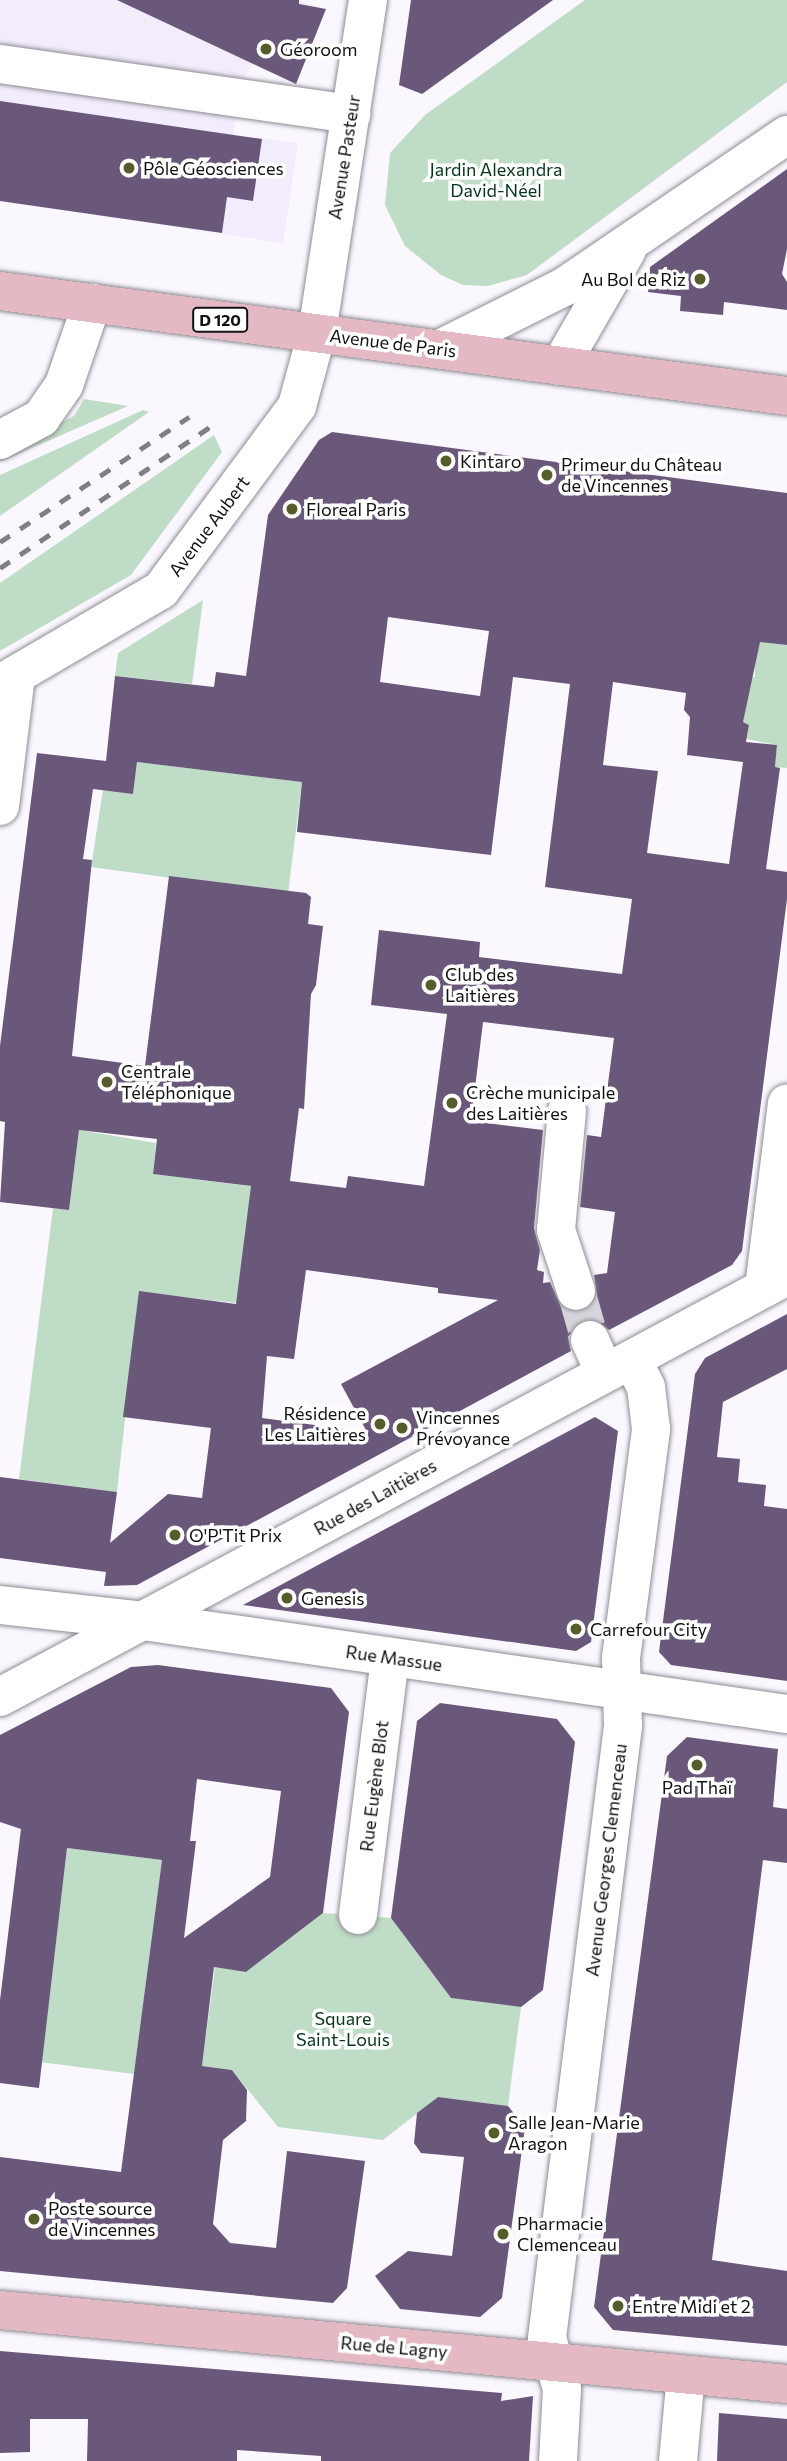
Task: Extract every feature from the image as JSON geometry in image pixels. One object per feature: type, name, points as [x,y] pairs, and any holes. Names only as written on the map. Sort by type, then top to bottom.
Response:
[{"type":"main road","name":"Avenue de Paris","points":[[0,291],[92,303],[319,323],[440,349],[787,396]]},
{"type":"main road","name":"Rue de Lagny","points":[[0,2310],[787,2384]]},
{"type":"street","name":"Avenue Pasteur","points":[[319,323],[368,0]]},
{"type":"street","points":[[0,64],[351,114]]},
{"type":"street","points":[[440,349],[551,295],[630,246],[787,135]]},
{"type":"street","points":[[561,366],[630,246]]},
{"type":"street","points":[[0,440],[41,418],[64,386],[92,303]]},
{"type":"street","name":"Avenue Aubert","points":[[8,679],[167,582],[297,406],[319,323]]},
{"type":"street","points":[[0,806],[8,679]]},
{"type":"street","points":[[776,1282],[787,1102]]},
{"type":"street","points":[[567,1111],[556,1230],[576,1292]]},
{"type":"street","name":"Rue des Laitières","points":[[0,1697],[136,1620],[230,1576],[609,1358],[776,1282]]},
{"type":"street","name":"Avenue Georges Clemenceau","points":[[558,2461],[562,2389],[547,2338],[619,1753],[621,1658],[652,1429],[646,1387],[609,1358]]},
{"type":"street","name":"Rue Massue","points":[[0,1605],[136,1620],[787,1714]]},
{"type":"street","name":"Rue Eugène Blot","points":[[358,1915],[390,1658]]},
{"type":"street","points":[[678,2461],[686,2375]]},
{"type":"shaded area","points":[[0,0],[295,0],[326,9],[296,84],[253,64],[239,84],[234,135],[298,143],[283,243],[0,201]]},
{"type":"green space","name":"Jardin Alexandra David-Néel","points":[[585,0],[787,0],[787,82],[527,275],[488,286],[463,285],[441,275],[405,246],[385,205],[390,153],[425,115]]},
{"type":"green space","points":[[84,399],[128,406],[0,462],[0,454],[74,416]]},
{"type":"green space","points":[[143,410],[149,412],[0,516],[0,475]]},
{"type":"green space","points":[[214,435],[222,452],[131,575],[0,651],[0,583]]},
{"type":"green space","points":[[203,600],[192,684],[115,676],[118,653]]},
{"type":"green space","points":[[754,641],[787,645],[787,768],[775,767],[777,745],[747,739],[749,725],[743,722],[749,678],[755,677]]},
{"type":"green space","points":[[137,762],[302,782],[288,894],[91,867],[103,790],[133,793]]},
{"type":"green space","points":[[79,1130],[156,1143],[153,1174],[264,1188],[237,1303],[139,1292],[117,1492],[19,1479],[53,1208],[69,1210]]},
{"type":"green space","points":[[67,1848],[162,1860],[134,2074],[0,2057],[48,2007]]},
{"type":"green space","name":"Square Saint-Louis","points":[[323,1913],[391,1918],[451,1998],[521,2007],[508,2106],[438,2097],[383,2140],[278,2127],[232,2070],[202,2066],[215,1967],[246,1972]]},
{"type":"building","name":"Géoroom","points":[[117,0],[299,0],[299,4],[326,9],[296,84]]},
{"type":"building","points":[[411,0],[553,0],[422,94],[399,85]]},
{"type":"building","name":"Pôle Géosciences","points":[[0,101],[262,139],[253,201],[227,197],[222,233],[0,201]]},
{"type":"building","points":[[787,169],[787,249],[782,274],[787,282],[787,310],[724,302],[723,315],[680,311],[681,296],[648,292],[650,267]]},
{"type":"building","points":[[332,432],[787,493],[787,645],[760,642],[743,722],[749,725],[746,742],[777,745],[775,767],[780,768],[766,869],[787,872],[787,899],[742,1251],[732,1265],[609,1330],[593,1318],[580,1320],[568,1337],[571,1351],[137,1585],[104,1586],[106,1572],[0,1558],[0,1477],[117,1492],[110,1543],[168,1494],[202,1498],[211,1428],[123,1417],[139,1291],[236,1304],[251,1186],[153,1174],[157,1139],[79,1130],[69,1210],[0,1202],[5,1122],[0,1121],[0,1046],[37,753],[106,761],[115,676],[214,687],[216,672],[246,676],[268,515],[319,440]],"holes":[[[388,617],[489,631],[480,696],[380,682]],[[513,677],[570,684],[545,887],[632,899],[622,974],[479,957],[480,942],[379,930],[371,1005],[447,1014],[424,1186],[348,1176],[346,1188],[290,1181],[299,1108],[304,1109],[311,994],[316,985],[323,926],[308,924],[311,897],[306,893],[169,876],[145,1066],[72,1056],[92,860],[83,859],[93,789],[133,794],[137,762],[302,782],[297,832],[491,855]],[[613,682],[686,693],[684,710],[690,717],[687,755],[743,762],[729,864],[647,853],[658,771],[603,765]],[[483,1022],[614,1038],[601,1137],[587,1135],[580,1207],[615,1212],[607,1273],[594,1275],[597,1296],[583,1311],[562,1308],[550,1282],[543,1283],[544,1272],[537,1270],[540,1250],[534,1228],[543,1130],[471,1121]],[[306,1270],[438,1288],[438,1293],[498,1300],[341,1384],[367,1432],[262,1418],[267,1356],[294,1359]]]},
{"type":"building","points":[[787,1314],[787,1369],[723,1402],[717,1457],[740,1459],[738,1482],[766,1485],[764,1506],[787,1509],[787,1681],[671,1665],[659,1652],[695,1374],[705,1358]]},
{"type":"building","points":[[595,1417],[618,1431],[591,1642],[576,1651],[243,1605]]},
{"type":"building","points":[[158,1665],[331,1688],[349,1712],[323,1913],[246,1972],[214,1967],[202,2066],[232,2070],[247,2090],[246,2121],[223,2140],[213,2224],[230,2243],[276,2248],[287,2151],[365,2161],[347,2288],[333,2303],[0,2271],[0,2157],[121,2172],[162,1860],[67,1848],[39,2088],[0,2083],[0,2000],[21,1829],[0,1822],[0,1735],[131,1667]],"holes":[[[197,1779],[281,1791],[270,1877],[184,1938],[196,1841],[190,1841]]]},
{"type":"building","points":[[440,1703],[557,1719],[575,1742],[543,1990],[521,2007],[451,1998],[391,1918],[417,1721]]},
{"type":"building","points":[[687,1737],[778,1749],[773,1807],[787,1809],[787,1863],[763,1860],[712,2260],[787,2271],[787,2346],[613,2330],[594,2307],[667,1756]]},
{"type":"building","points":[[438,2097],[508,2106],[525,2127],[502,2298],[480,2317],[400,2309],[375,2276],[408,2251],[452,2256],[464,2157],[421,2153],[414,2143],[417,2113]]},
{"type":"building","points":[[0,2351],[502,2393],[501,2401],[533,2396],[529,2461],[321,2461],[321,2456],[237,2450],[237,2461],[87,2461],[88,2419],[30,2419],[30,2452],[0,2453]]},
{"type":"building","points":[[719,2413],[787,2419],[787,2461],[717,2461]]},
{"type":"tunnel","points":[[576,1291],[590,1340]]},
{"type":"railway","points":[[0,542],[189,417]]},
{"type":"railway","points":[[0,568],[210,427]]},
{"type":"place","name":"Géoroom","points":[[266,49]]},
{"type":"place","name":"Pôle Géosciences","points":[[129,168]]},
{"type":"place","name":"Au Bol de Riz","points":[[700,279]]},
{"type":"place","name":"Kintaro","points":[[446,461]]},
{"type":"place","name":"Primeur du Château de Vincennes","points":[[547,475]]},
{"type":"place","name":"Floreal Paris","points":[[292,509]]},
{"type":"place","name":"Club des Laitières","points":[[431,985]]},
{"type":"place","name":"Centrale Téléphonique","points":[[107,1082]]},
{"type":"place","name":"Crèche municipale des Laitières","points":[[452,1103]]},
{"type":"place","name":"Résidence Les Laitières","points":[[380,1424]]},
{"type":"place","name":"Vincennes Prévoyance","points":[[402,1428]]},
{"type":"place","name":"O'P'Tit Prix","points":[[175,1535]]},
{"type":"place","name":"Genesis","points":[[287,1598]]},
{"type":"place","name":"Carrefour City","points":[[576,1629]]},
{"type":"place","name":"Pad Thaï","points":[[697,1765]]},
{"type":"place","name":"Salle Jean-Marie Aragon","points":[[494,2133]]},
{"type":"place","name":"Poste source de Vincennes","points":[[34,2219]]},
{"type":"place","name":"Pharmacie Clemenceau","points":[[503,2234]]},
{"type":"place","name":"Entre Midi et 2","points":[[618,2306]]}]
